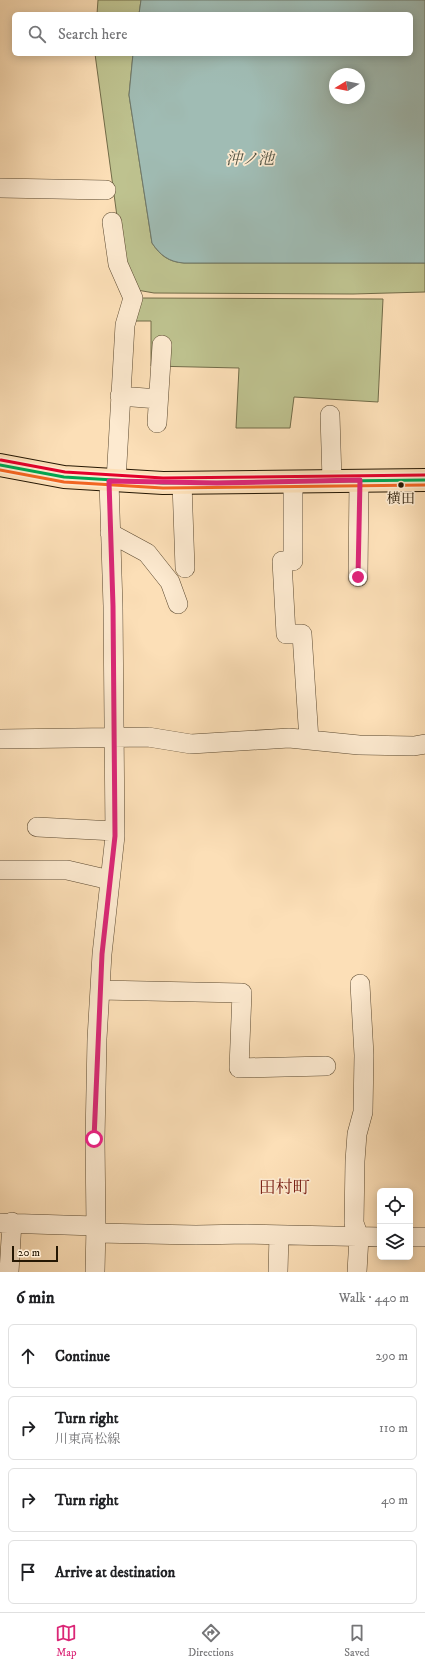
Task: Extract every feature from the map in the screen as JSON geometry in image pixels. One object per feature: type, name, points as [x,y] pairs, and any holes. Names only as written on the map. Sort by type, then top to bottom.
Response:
[{"type":"main road","points":[[0,465],[64,477],[113,481],[182,483],[425,480]]},
{"type":"street","points":[[0,188],[106,190]]},
{"type":"street","points":[[95,1272],[96,1229],[94,1139],[100,990],[115,831],[110,533],[125,325],[133,298],[118,264],[112,222]]},
{"type":"street","points":[[157,423],[162,345]]},
{"type":"street","points":[[120,396],[158,399]]},
{"type":"street","points":[[330,415],[332,480]]},
{"type":"street","points":[[358,577],[360,480]]},
{"type":"street","points":[[293,481],[293,561],[282,561],[286,634],[302,634],[309,740]]},
{"type":"street","points":[[182,483],[185,568]]},
{"type":"street","points":[[110,533],[147,553],[170,582],[178,604]]},
{"type":"street","points":[[0,739],[148,737],[191,744],[289,738],[359,745],[414,746],[425,744]]},
{"type":"street","points":[[37,827],[115,831]]},
{"type":"street","points":[[0,870],[67,870],[110,880]]},
{"type":"street","points":[[357,1272],[359,1237],[354,1223],[354,1161],[357,1134],[363,1112],[364,1070],[360,984]]},
{"type":"street","points":[[100,990],[242,993],[239,1068],[326,1066]]},
{"type":"street","points":[[9,1272],[6,1222],[96,1229],[377,1237]]},
{"type":"street","points":[[278,1272],[279,1235]]},
{"type":"street","points":[[413,1237],[425,1237]]},
{"type":"green space","points":[[98,0],[141,0],[139,12],[97,12]]},
{"type":"green space","points":[[95,56],[133,56],[129,95],[152,243],[165,257],[173,261],[184,263],[425,263],[425,292],[353,294],[154,293],[137,290],[121,246]]},
{"type":"green space","points":[[142,298],[383,299],[378,402],[294,397],[290,428],[236,428],[239,368],[151,366],[151,321],[133,321],[137,305]]},
{"type":"water","name":"沖ノ池","points":[[141,0],[425,0],[425,263],[184,263],[165,257],[152,243],[129,95],[133,56],[413,56],[413,12],[139,12]]},
{"type":"transit line","points":[[1,460],[65,472],[163,478],[425,475]]},
{"type":"transit line","points":[[0,465],[64,477],[163,483],[425,480]]},
{"type":"transit line","points":[[0,470],[64,482],[163,488],[425,485]]},
{"type":"place","name":"横田","points":[[401,485]]},
{"type":"district","name":"田村町","points":[[284,1188]]},
{"type":"route","points":[[94,1139],[97,1039],[102,954],[115,836],[113,606],[109,481],[217,483],[360,480],[358,577]]}]
